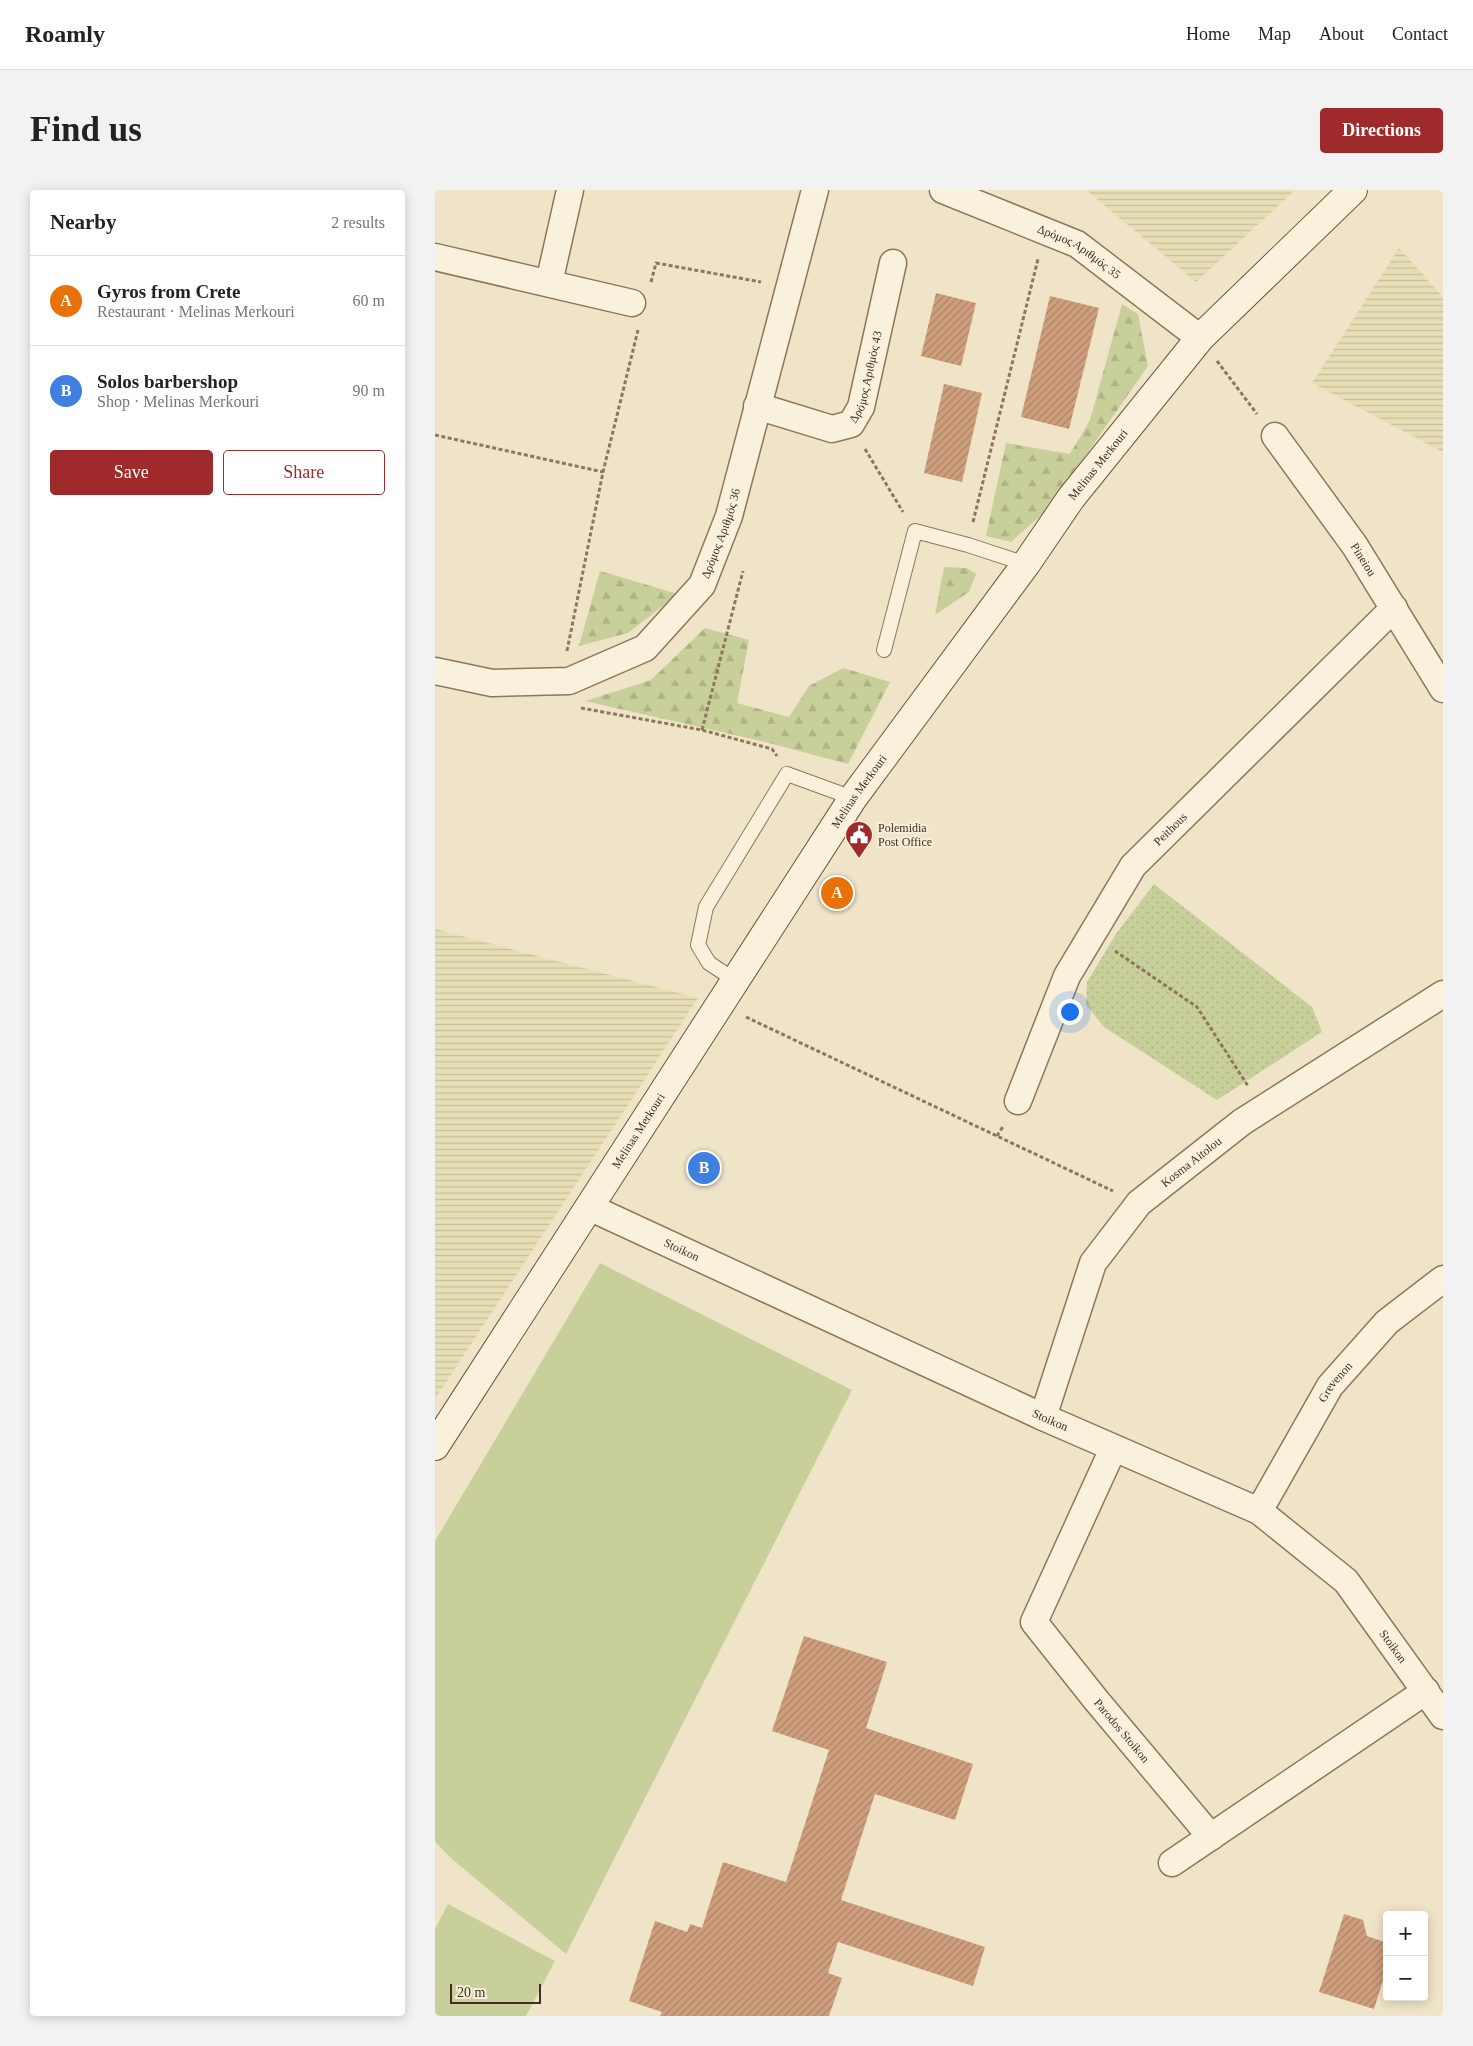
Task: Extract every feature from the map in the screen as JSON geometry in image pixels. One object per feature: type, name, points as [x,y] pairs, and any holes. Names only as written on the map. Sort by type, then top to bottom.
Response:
[{"type":"main road","name":"Melinas Merkouri","points":[[435,1446],[853,798],[1026,564],[1071,498],[1200,338],[1353,190]]},
{"type":"street","points":[[549,283],[570,190]]},
{"type":"street","name":"Δρόμος Αριθμός 36","points":[[435,671],[492,683],[569,680],[645,648],[702,585],[729,516],[815,190]]},
{"type":"street","name":"Δρόμος Αριθμός 35","points":[[943,190],[1077,244],[1200,338]]},
{"type":"street","points":[[435,256],[638,304]]},
{"type":"street","name":"Δρόμος Αριθμός 43","points":[[757,406],[832,429],[851,424],[861,407],[893,263]]},
{"type":"street","name":"Pineiou","points":[[1275,436],[1355,546],[1443,689]]},
{"type":"street","name":"Peithous","points":[[1018,1101],[1067,976],[1133,866],[1394,608]]},
{"type":"street","name":"Kosma Aitolou","points":[[1043,1417],[1093,1264],[1139,1203],[1242,1122],[1443,994]]},
{"type":"street","name":"Stoikon","points":[[589,1207],[1113,1449],[1259,1511],[1346,1581],[1443,1716]]},
{"type":"street","name":"Grevenon","points":[[1259,1511],[1331,1386],[1387,1322],[1443,1279]]},
{"type":"street","name":"Parodos Stoikon","points":[[1113,1449],[1034,1622],[1211,1838]]},
{"type":"street","points":[[1171,1863],[1211,1838],[1426,1691]]},
{"type":"lane","points":[[884,650],[915,531],[1026,564]]},
{"type":"lane","points":[[736,981],[709,963],[699,946],[706,907],[787,774],[853,798]]},
{"type":"path","points":[[967,545],[1044,232]]},
{"type":"path","points":[[787,774],[772,749],[702,730],[570,706],[566,647],[638,304],[657,263],[789,287]]},
{"type":"path","points":[[1200,338],[1275,436]]},
{"type":"path","points":[[851,424],[915,531]]},
{"type":"path","points":[[435,435],[603,472]]},
{"type":"path","points":[[702,730],[743,571]]},
{"type":"path","points":[[1091,935],[1197,1007],[1262,1110]]},
{"type":"path","points":[[721,1005],[1139,1203]]},
{"type":"shaded area","points":[[1086,190],[1295,190],[1196,282]]},
{"type":"shaded area","points":[[1399,248],[1443,297],[1443,452],[1312,383]]},
{"type":"shaded area","points":[[435,929],[698,998],[435,1399]]},
{"type":"green space","points":[[1122,304],[1138,314],[1148,366],[1049,508],[1011,542],[986,536],[1006,443],[1070,454],[1090,420]]},
{"type":"green space","points":[[944,567],[967,568],[976,574],[969,592],[935,615]]},
{"type":"green space","points":[[600,571],[678,594],[628,633],[579,646]]},
{"type":"green space","points":[[705,628],[749,640],[737,703],[789,717],[809,686],[843,668],[890,682],[848,764],[765,742],[585,701],[651,680]]},
{"type":"green space","points":[[1154,884],[1312,1007],[1322,1032],[1217,1100],[1104,1027],[1086,1005],[1087,982],[1116,934]]},
{"type":"green space","points":[[600,1263],[852,1390],[566,1954],[453,1860],[435,1842],[435,1541]]},
{"type":"green space","points":[[448,1904],[555,1961],[526,2016],[435,2016],[435,1929]]},
{"type":"building","points":[[936,293],[976,303],[961,366],[921,356]]},
{"type":"building","points":[[1050,296],[1099,308],[1069,429],[1021,417]]},
{"type":"building","points":[[944,384],[982,393],[962,482],[924,473]]},
{"type":"building","points":[[804,1636],[887,1662],[866,1728],[973,1764],[955,1820],[875,1794],[841,1900],[985,1947],[973,1986],[838,1942],[828,1973],[842,1978],[829,2016],[660,2016],[662,2012],[629,2001],[655,1921],[687,1932],[690,1924],[702,1928],[723,1862],[786,1882],[829,1750],[772,1731]]},
{"type":"building","points":[[1344,1914],[1363,1920],[1367,1936],[1383,1942],[1383,1980],[1374,2009],[1319,1992]]},
{"type":"place","name":"Polemidia Post Office","points":[[859,859]]},
{"type":"place","name":"Gyros from Crete","points":[[837,893]]},
{"type":"place","name":"Solos barbershop","points":[[704,1168]]}]
